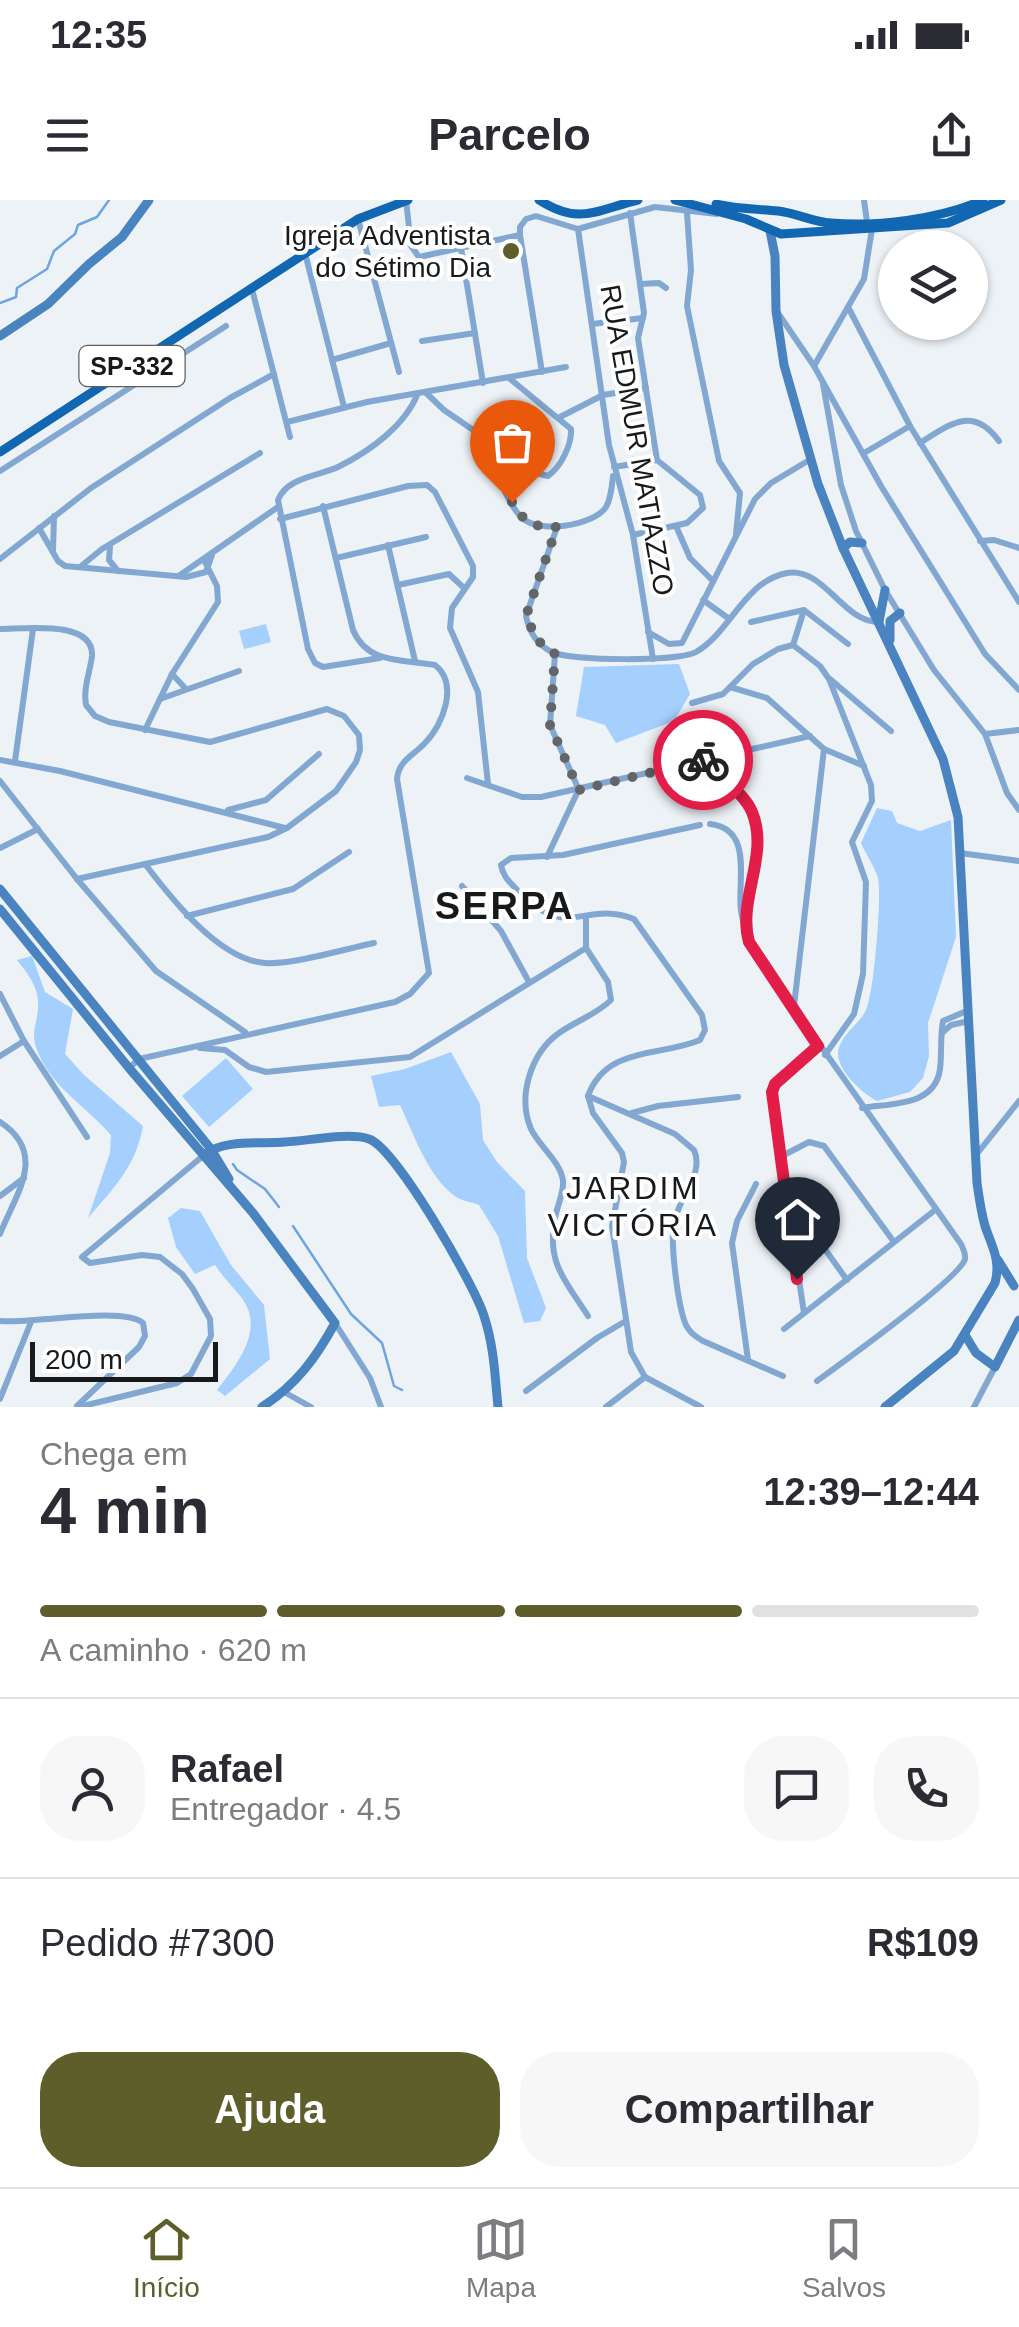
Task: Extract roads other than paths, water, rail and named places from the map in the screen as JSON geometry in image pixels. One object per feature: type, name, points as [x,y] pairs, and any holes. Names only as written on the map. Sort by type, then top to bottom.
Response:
[{"type":"main road","name":"SP-332","points":[[0,449],[358,219],[407,200]]},
{"type":"main road","points":[[539,200],[557,212],[576,216],[638,200]]},
{"type":"main road","points":[[674,200],[788,234],[943,216],[983,200]]},
{"type":"main road","points":[[702,200],[832,223],[870,225],[948,222],[1001,200]]},
{"type":"main road","points":[[770,231],[768,220],[775,211]]},
{"type":"main road","points":[[788,213],[792,222],[788,234]]},
{"type":"street","points":[[0,336],[48,304],[122,237],[149,200]]},
{"type":"street","points":[[407,200],[411,246],[416,256],[520,235]]},
{"type":"street","points":[[814,366],[864,279],[870,225],[864,200]]},
{"type":"street","points":[[542,372],[520,235],[526,219],[536,216],[578,229],[655,208],[729,214]]},
{"type":"street","points":[[630,213],[643,318],[638,332],[657,460],[692,487],[702,500],[700,514],[676,526],[633,534]]},
{"type":"street","points":[[687,213],[691,270],[687,306],[720,461],[740,493],[736,534]]},
{"type":"street","points":[[358,219],[399,372]]},
{"type":"street","name":"RUA EDMUR MATIAZZO","points":[[578,229],[614,468],[633,534],[652,658]]},
{"type":"street","points":[[770,231],[784,365],[825,506],[952,784],[958,817],[975,1156],[984,1224],[998,1260],[1016,1288]]},
{"type":"street","points":[[776,266],[788,234]]},
{"type":"street","points":[[461,248],[482,384]]},
{"type":"street","points":[[305,253],[344,407]]},
{"type":"street","points":[[640,284],[659,282],[666,288]]},
{"type":"street","points":[[252,289],[290,437]]},
{"type":"street","points":[[848,307],[910,426],[1019,602]]},
{"type":"street","points":[[776,311],[814,366],[985,654],[1019,690]]},
{"type":"street","points":[[592,324],[643,318]]},
{"type":"street","points":[[0,471],[226,326]]},
{"type":"street","points":[[778,331],[795,337]]},
{"type":"street","points":[[422,342],[475,333]]},
{"type":"street","points":[[332,360],[391,343]]},
{"type":"street","points":[[287,422],[344,407],[566,367]]},
{"type":"street","points":[[0,559],[54,516],[230,398],[274,374]]},
{"type":"street","points":[[422,392],[536,473],[548,476],[560,463],[572,432],[509,378]]},
{"type":"street","points":[[823,384],[841,485],[862,543],[885,590],[934,670],[985,734],[1007,793],[1019,810]]},
{"type":"street","points":[[560,418],[602,395],[646,388]]},
{"type":"street","points":[[129,1068],[139,1058],[395,1002],[423,983],[429,973],[398,779],[404,761],[432,735],[447,698],[446,680],[440,669],[416,662],[380,658],[323,667],[315,663],[300,619],[278,508],[286,487],[341,466],[399,424],[422,392]]},
{"type":"street","points":[[920,443],[950,425],[972,420],[984,424],[999,441]]},
{"type":"street","points":[[864,453],[910,426]]},
{"type":"street","points":[[482,435],[519,515],[534,526],[557,527],[594,516],[606,508],[614,468],[657,460]]},
{"type":"street","points":[[492,459],[503,450]]},
{"type":"street","points":[[80,567],[260,453]]},
{"type":"street","points":[[648,632],[669,644],[682,643],[762,491],[811,459]]},
{"type":"street","points":[[280,518],[408,486],[428,485],[442,503],[470,556],[474,572],[452,608],[450,628],[478,692],[488,784]]},
{"type":"street","points":[[324,506],[358,640],[380,658]]},
{"type":"street","points":[[195,572],[204,560],[278,508]]},
{"type":"street","points":[[53,553],[54,516]]},
{"type":"street","points":[[676,526],[690,558],[712,581]]},
{"type":"street","points":[[38,527],[61,564],[178,576],[209,569]]},
{"type":"street","points":[[557,527],[526,616],[537,640],[555,654],[652,658],[691,654],[704,646],[768,581],[789,573],[807,575],[854,614],[878,622]]},
{"type":"street","points":[[336,558],[426,537]]},
{"type":"street","points":[[980,541],[994,540],[1019,548]]},
{"type":"street","points":[[843,548],[850,542],[862,543]]},
{"type":"street","points":[[388,546],[416,662]]},
{"type":"street","points":[[91,568],[110,548]]},
{"type":"street","points":[[110,548],[111,564],[118,571]]},
{"type":"street","points":[[209,569],[212,555]]},
{"type":"street","points":[[145,730],[172,674],[218,602],[219,591],[204,560]]},
{"type":"street","points":[[195,572],[214,580]]},
{"type":"street","points":[[398,585],[450,574],[464,588]]},
{"type":"street","points":[[878,622],[885,590]]},
{"type":"street","points":[[703,600],[728,618]]},
{"type":"street","points":[[854,614],[866,615],[872,609]]},
{"type":"street","points":[[751,622],[804,610]]},
{"type":"street","points":[[804,610],[848,644]]},
{"type":"street","points":[[793,645],[804,610]]},
{"type":"street","points":[[890,648],[890,621],[900,613]]},
{"type":"street","points":[[0,629],[72,630],[88,640],[92,653],[85,697],[90,711],[109,722],[210,742],[327,710],[344,716],[360,742],[351,772],[336,790],[287,828],[268,836],[77,879]]},
{"type":"street","points":[[15,761],[33,629]]},
{"type":"street","points":[[793,645],[820,666],[829,679],[872,785],[872,802],[852,842],[866,882],[863,974],[854,1014],[825,1054]]},
{"type":"street","points":[[692,704],[719,696],[767,654],[793,645]]},
{"type":"street","points":[[547,858],[579,790],[550,725],[555,654]]},
{"type":"street","points":[[159,699],[239,670]]},
{"type":"street","points":[[172,674],[186,689]]},
{"type":"street","points":[[829,679],[890,731]]},
{"type":"street","points":[[730,687],[768,698],[824,749],[866,767]]},
{"type":"street","points":[[985,734],[1019,730]]},
{"type":"street","points":[[467,778],[531,798],[810,736]]},
{"type":"street","points":[[794,1007],[824,749]]},
{"type":"street","points":[[222,811],[266,800],[319,754]]},
{"type":"street","points":[[0,760],[287,828]]},
{"type":"street","points":[[706,760],[748,804],[757,826],[758,852],[746,924]]},
{"type":"street","points":[[0,782],[156,971],[246,1033]]},
{"type":"street","points":[[710,824],[724,826],[738,844],[741,911],[752,949],[963,1250],[962,1264],[817,1381]]},
{"type":"street","points":[[700,825],[547,858],[507,860],[501,869],[544,914],[612,914],[638,922],[702,1015],[704,1037],[694,1043],[624,1058],[596,1080],[588,1096],[593,1113],[622,1153],[624,1162],[612,1226],[630,1352],[645,1377],[701,1407]]},
{"type":"street","points":[[0,848],[38,828]]},
{"type":"street","points":[[186,916],[293,889],[349,852]]},
{"type":"street","points":[[960,853],[1019,861]]},
{"type":"street","points":[[146,864],[186,916],[235,951],[264,963],[374,943]]},
{"type":"street","points":[[462,886],[501,930],[529,982]]},
{"type":"street","points":[[0,889],[139,1058],[207,1156]]},
{"type":"street","points":[[0,909],[238,1194],[335,1323],[370,1378],[380,1407]]},
{"type":"street","points":[[586,916],[586,948],[608,982],[611,1000],[548,1042],[531,1070],[526,1106],[532,1130],[562,1174],[553,1231],[559,1271],[566,1288],[588,1316]]},
{"type":"street","points":[[194,1047],[225,1050],[249,1067],[266,1072],[402,1059],[434,1044],[586,948]]},
{"type":"street","points":[[520,962],[541,975]]},
{"type":"street","points":[[0,994],[24,1041],[87,1137]]},
{"type":"street","points":[[862,1108],[910,1101],[933,1088],[940,1070],[942,1034],[969,1016]]},
{"type":"street","points":[[0,1056],[24,1041]]},
{"type":"street","points":[[804,1313],[772,1088],[818,1046]]},
{"type":"street","points":[[588,1096],[675,1134],[697,1155],[697,1170],[679,1204],[673,1231],[682,1312],[693,1335],[783,1376]]},
{"type":"street","points":[[631,1114],[658,1106],[738,1096]]},
{"type":"street","points":[[975,1156],[1019,1101]]},
{"type":"street","points":[[0,1234],[3,1215],[26,1177],[25,1154],[14,1134],[1,1123]]},
{"type":"street","points":[[78,1407],[186,1379],[212,1336],[210,1319],[182,1274],[160,1257],[142,1255],[90,1263],[82,1260],[87,1250],[207,1156],[237,1146],[364,1138],[384,1150],[457,1258],[478,1298],[492,1344],[498,1407]]},
{"type":"street","points":[[782,1156],[810,1142],[824,1146],[894,1242]]},
{"type":"street","points":[[0,1196],[26,1177]]},
{"type":"street","points":[[748,1360],[732,1243],[737,1220],[756,1184]]},
{"type":"street","points":[[787,1201],[847,1280]]},
{"type":"street","points":[[784,1329],[935,1210]]},
{"type":"street","points":[[885,1407],[954,1351],[995,1283],[998,1260]]},
{"type":"street","points":[[995,1283],[1016,1288]]},
{"type":"street","points":[[0,1321],[113,1315],[140,1319],[146,1330],[143,1342],[78,1407]]},
{"type":"street","points":[[974,1407],[1019,1320]]},
{"type":"street","points":[[0,1399],[31,1322]]},
{"type":"street","points":[[526,1392],[624,1322]]},
{"type":"street","points":[[262,1407],[284,1392],[312,1362],[335,1323]]},
{"type":"street","points":[[965,1336],[976,1353],[994,1367]]},
{"type":"street","points":[[954,1351],[976,1353]]},
{"type":"street","points":[[606,1407],[645,1377]]},
{"type":"street","points":[[109,1378],[113,1388],[124,1396]]},
{"type":"street","points":[[284,1392],[311,1407]]},
{"type":"street","points":[[621,1407],[624,1392]]},
{"type":"waterway","points":[[0,303],[16,297],[17,288],[47,269],[54,251],[75,234],[78,225],[97,217],[109,200]]},
{"type":"waterway","points":[[233,1164],[265,1189],[279,1207]]},
{"type":"waterway","points":[[293,1226],[351,1314],[382,1343],[394,1386],[402,1390]]},
{"type":"place","name":"Igreja Adventista do Sétimo Dia","points":[[511,251]]},
{"type":"district","name":"SERPA","points":[[505,906]]},
{"type":"district","name":"JARDIM VICTÓRIA","points":[[633,1206]]}]
